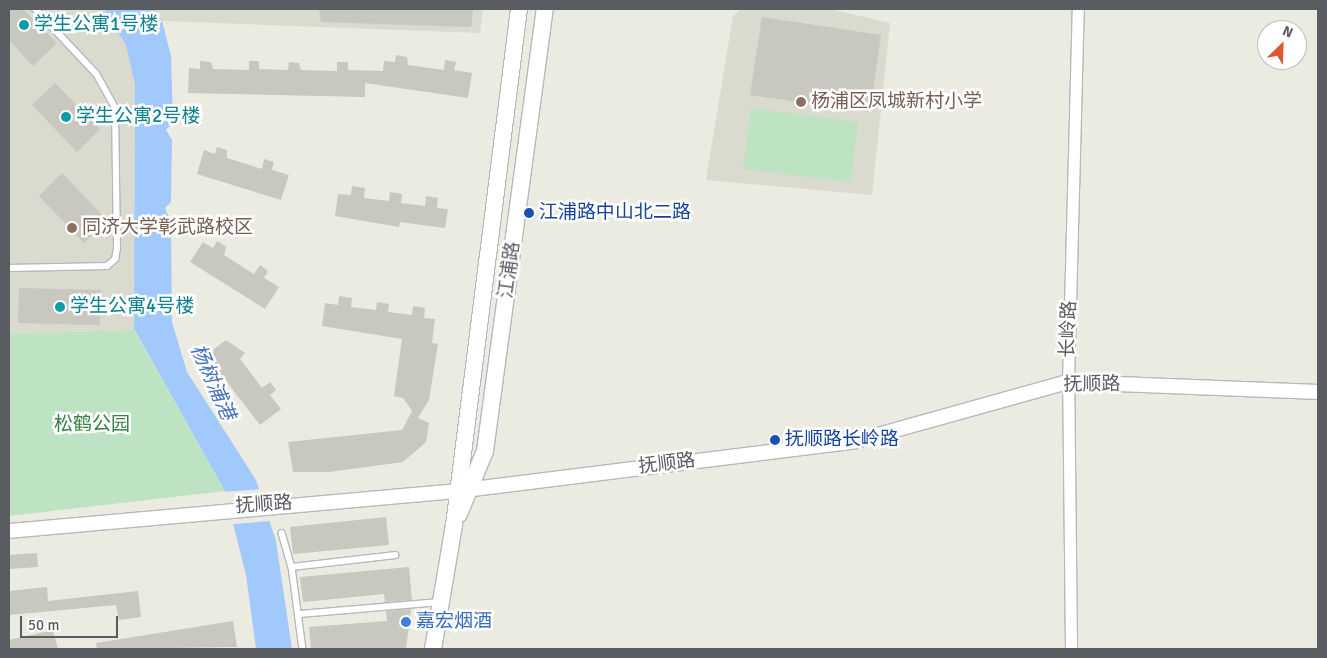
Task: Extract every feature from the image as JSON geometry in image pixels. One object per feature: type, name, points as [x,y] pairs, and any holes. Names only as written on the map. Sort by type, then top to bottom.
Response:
[{"type":"main road","name":"江浦路","points":[[433,649],[454,525],[464,489],[519,9]]},
{"type":"main road","name":"江浦路","points":[[464,489],[486,451],[545,9]]},
{"type":"street","name":"长岭路","points":[[1071,649],[1068,382],[1078,9]]},
{"type":"street","name":"抚顺路","points":[[9,531],[228,508],[464,489],[856,441],[1068,382],[1318,392]]},
{"type":"lane","points":[[9,268],[107,266],[115,259],[117,249],[115,108],[96,74],[35,9]]},
{"type":"lane","points":[[282,533],[292,567],[300,614],[303,649]]},
{"type":"lane","points":[[292,567],[395,555]]},
{"type":"lane","points":[[300,614],[441,602]]},
{"type":"shaded area","name":"同济大学彰武路校区","points":[[9,9],[483,9],[480,33],[162,21],[127,45],[135,85],[134,330],[9,334]]},
{"type":"shaded area","name":"杨浦区凤城新村小学","points":[[741,9],[829,9],[890,23],[872,195],[706,180],[733,16]]},
{"type":"green space","points":[[751,108],[858,122],[851,182],[743,169]]},
{"type":"green space","name":"松鹤公园","points":[[134,330],[225,491],[9,516],[9,334]]},
{"type":"water","name":"杨树浦港","points":[[104,9],[155,9],[162,21],[171,56],[173,122],[166,130],[172,140],[171,202],[165,208],[171,222],[172,322],[187,372],[256,480],[276,541],[292,649],[256,649],[246,575],[225,491],[134,329],[135,85],[126,45]]},
{"type":"pier","points":[[261,489],[271,521],[233,524],[223,492]]},
{"type":"building","name":"学生公寓1号楼","points":[[9,9],[23,9],[57,43],[33,66],[9,40]]},
{"type":"building","points":[[319,9],[473,9],[471,27],[321,22]]},
{"type":"building","points":[[762,17],[881,35],[870,112],[750,95]]},
{"type":"building","points":[[396,55],[407,57],[408,65],[444,70],[445,60],[456,62],[454,70],[472,73],[468,98],[365,83],[365,97],[188,93],[189,68],[200,69],[200,61],[211,62],[213,69],[249,70],[249,61],[259,61],[259,69],[288,70],[289,62],[299,63],[301,70],[337,71],[337,62],[348,62],[348,70],[383,71],[384,61],[395,62]]},
{"type":"building","name":"学生公寓2号楼","points":[[55,83],[100,129],[77,152],[32,105]]},
{"type":"building","points":[[217,147],[227,150],[227,158],[262,169],[264,159],[274,162],[272,170],[289,175],[281,200],[197,174],[204,150],[215,154]]},
{"type":"building","points":[[62,173],[107,220],[84,243],[39,196]]},
{"type":"building","points":[[352,186],[365,188],[364,198],[389,201],[390,192],[402,194],[401,203],[425,206],[426,196],[438,198],[437,208],[448,209],[445,228],[400,222],[399,227],[335,216],[338,194],[351,195]]},
{"type":"building","points":[[217,241],[226,247],[224,255],[254,274],[260,265],[268,271],[264,278],[279,287],[265,309],[190,262],[203,242],[213,248]]},
{"type":"building","name":"学生公寓4号楼","points":[[19,288],[101,290],[100,325],[18,323]]},
{"type":"building","points":[[339,296],[352,298],[351,307],[376,310],[377,302],[389,304],[388,312],[412,315],[413,306],[425,308],[424,318],[435,319],[432,343],[438,344],[429,400],[418,418],[429,423],[426,442],[403,462],[329,472],[293,472],[288,442],[402,430],[412,411],[403,398],[394,396],[402,339],[322,326],[325,303],[338,305]]},
{"type":"building","points":[[226,340],[245,353],[240,359],[262,388],[270,382],[276,390],[270,395],[281,409],[260,425],[206,355]]},
{"type":"building","points":[[386,517],[389,545],[293,554],[290,527]]},
{"type":"building","points":[[37,553],[38,567],[9,569],[9,555]]},
{"type":"building","points":[[409,567],[412,600],[385,602],[384,594],[303,602],[300,577]]},
{"type":"building","points":[[47,587],[48,601],[138,591],[141,617],[119,620],[116,605],[9,615],[9,591]]},
{"type":"building","points":[[411,609],[406,649],[311,649],[309,627],[387,621],[386,611]]},
{"type":"building","points":[[233,621],[237,647],[97,649],[96,643]]},
{"type":"building","points":[[53,630],[58,649],[9,649],[9,640]]},
{"type":"place","name":"学生公寓1号楼","points":[[24,25]]},
{"type":"place","name":"杨浦区凤城新村小学","points":[[801,102]]},
{"type":"place","name":"学生公寓2号楼","points":[[66,117]]},
{"type":"place","name":"江浦路中山北二路","points":[[529,213]]},
{"type":"place","name":"同济大学彰武路校区","points":[[72,228]]},
{"type":"place","name":"学生公寓4号楼","points":[[60,307]]},
{"type":"place","name":"抚顺路长岭路","points":[[775,440]]},
{"type":"place","name":"嘉宏烟酒","points":[[406,622]]}]
